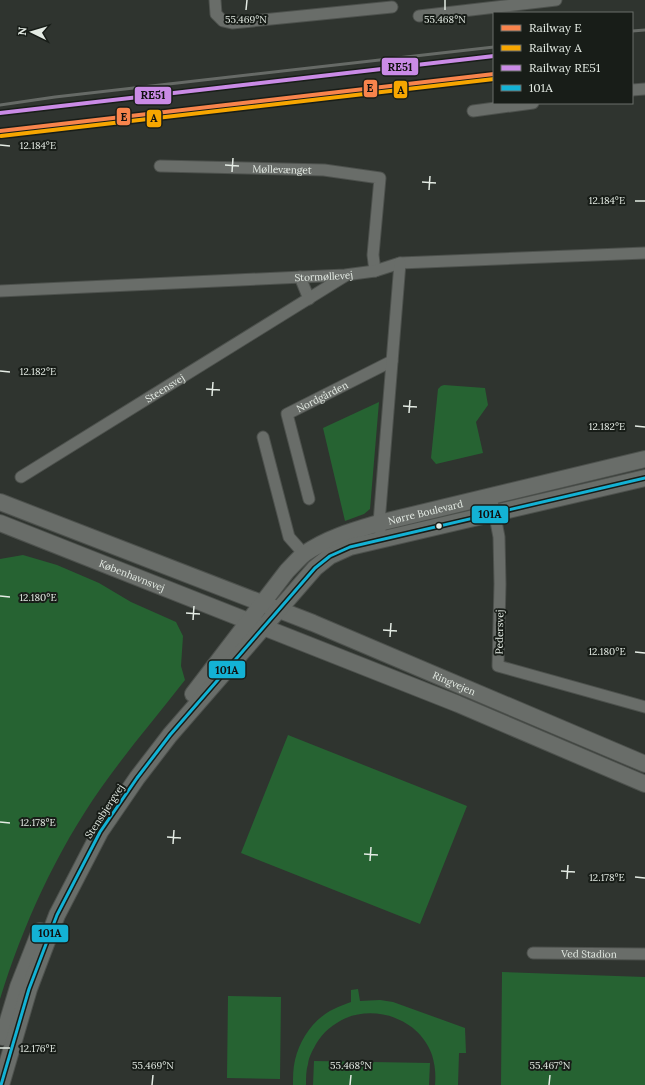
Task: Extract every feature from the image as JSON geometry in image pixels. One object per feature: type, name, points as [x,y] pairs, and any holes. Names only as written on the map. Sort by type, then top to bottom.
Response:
[{"type":"street","points":[[215,0],[216,14],[223,21],[232,23],[392,7]]},
{"type":"street","points":[[419,16],[556,0]]},
{"type":"street","points":[[633,90],[645,88]]},
{"type":"street","points":[[473,111],[526,104]]},
{"type":"street","name":"Møllevænget","points":[[160,166],[324,170],[380,178],[373,255],[375,271]]},
{"type":"street","name":"Stormøllevej","points":[[0,291],[345,275],[375,271],[400,263],[645,253]]},
{"type":"street","points":[[382,540],[378,523],[400,263]]},
{"type":"street","name":"Steensvej","points":[[21,477],[345,275]]},
{"type":"street","points":[[300,277],[309,298]]},
{"type":"street","name":"Nordgården","points":[[309,499],[287,414],[392,361]]},
{"type":"street","points":[[263,437],[289,537],[304,554]]},
{"type":"street","name":"Nørre Boulevard","points":[[263,604],[287,571],[304,554],[328,539],[346,532],[491,495],[645,459]]},
{"type":"street","name":"Nørre Boulevard","points":[[264,627],[315,568],[330,556],[350,547],[645,478]]},
{"type":"street","name":"Pedersvej","points":[[491,495],[499,537],[500,584],[498,666],[645,707]]},
{"type":"street","name":"Københavnsvej","points":[[0,502],[263,604]]},
{"type":"street","name":"Københavnsvej","points":[[0,523],[264,627]]},
{"type":"street","name":"Ringvejen","points":[[263,604],[645,764]]},
{"type":"street","name":"Stensbjergvej","points":[[0,1049],[18,986],[48,909],[91,827],[130,772],[263,604]]},
{"type":"street","name":"Ringvejen","points":[[264,627],[458,704],[645,784]]},
{"type":"street","name":"Stensbjergvej","points":[[1,1085],[29,989],[57,915],[100,832],[137,778],[170,735],[264,627]]},
{"type":"street","name":"Ved Stadion","points":[[533,953],[645,954]]},
{"type":"green space","points":[[444,385],[485,388],[488,405],[476,422],[483,453],[436,464],[431,458],[438,389]]},
{"type":"green space","points":[[379,402],[370,509],[364,514],[345,521],[323,428]]},
{"type":"green space","points":[[23,555],[57,565],[99,583],[131,602],[176,622],[183,636],[181,666],[185,680],[111,774],[69,838],[55,863],[30,917],[0,999],[0,559]]},
{"type":"green space","points":[[288,735],[467,806],[420,924],[241,853]]},
{"type":"green space","points":[[502,972],[645,977],[645,1085],[501,1085]]},
{"type":"green space","points":[[358,989],[360,1001],[380,1000],[393,1002],[465,1028],[466,1053],[459,1053],[458,1085],[435,1085],[435,1070],[432,1055],[426,1043],[408,1024],[396,1018],[371,1013],[358,1014],[346,1018],[329,1029],[316,1044],[310,1056],[306,1085],[293,1085],[293,1069],[295,1060],[304,1037],[320,1018],[338,1007],[351,1002],[351,990]]},
{"type":"green space","points":[[228,996],[281,997],[280,1079],[227,1078]]},
{"type":"green space","points":[[314,1061],[430,1063],[429,1085],[313,1085]]},
{"type":"railway","points":[[633,31],[645,30]]},
{"type":"railway","points":[[0,105],[55,97],[493,47]]},
{"type":"rail line","name":"RE51","points":[[0,113],[493,56]]},
{"type":"rail line","name":"E","points":[[0,131],[493,74]]},
{"type":"rail line","name":"A","points":[[1,136],[493,79]]},
{"type":"transit line","name":"101A","points":[[1,1085],[29,989],[57,915],[100,832],[137,778],[170,735],[315,568],[330,556],[350,547],[645,478]]}]
